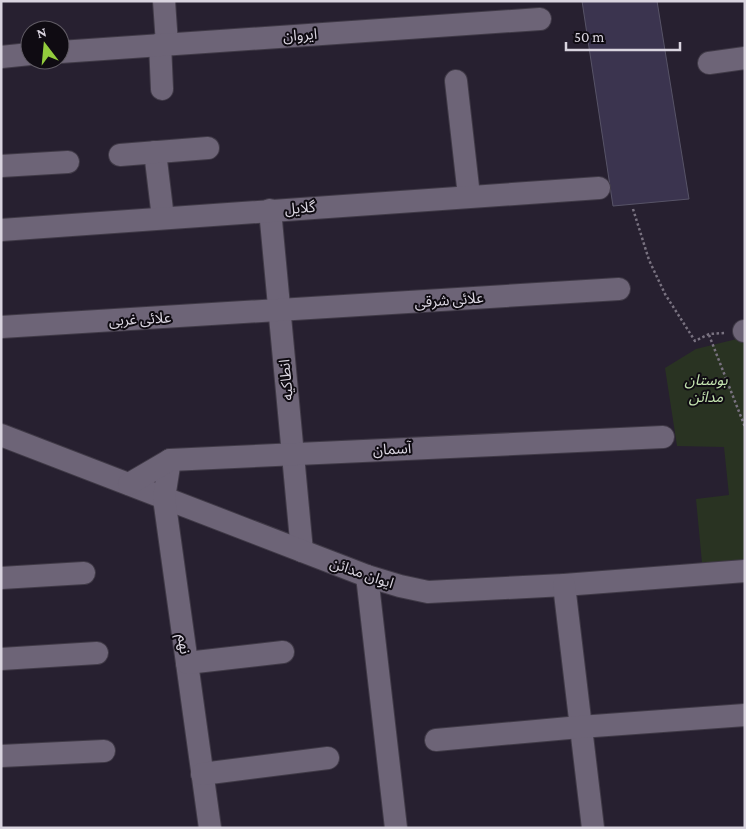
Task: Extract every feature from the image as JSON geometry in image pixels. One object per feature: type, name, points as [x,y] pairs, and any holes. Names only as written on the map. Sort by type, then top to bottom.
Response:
[{"type":"street","points":[[162,89],[164,1]]},
{"type":"street","name":"ایروان","points":[[70,51],[540,19]]},
{"type":"street","points":[[1,57],[20,55]]},
{"type":"street","points":[[709,63],[745,58]]},
{"type":"street","points":[[456,81],[469,196]]},
{"type":"street","points":[[120,155],[208,148]]},
{"type":"street","points":[[155,152],[163,218]]},
{"type":"street","points":[[1,166],[68,162]]},
{"type":"street","name":"گلایل","points":[[1,230],[599,188]]},
{"type":"street","name":"انطاکیه","points":[[270,210],[302,551]]},
{"type":"street","name":"علائی شرقی","points":[[280,310],[619,289]]},
{"type":"street","name":"علائی غربی","points":[[1,327],[280,310]]},
{"type":"street","name":"ایوان مدائن","points":[[1,435],[367,576],[428,592],[564,585],[745,571]]},
{"type":"street","name":"آسمان","points":[[128,484],[170,460],[662,437]]},
{"type":"street","name":"نهم","points":[[170,460],[164,498],[210,828]]},
{"type":"street","points":[[1,578],[84,573]]},
{"type":"street","points":[[367,576],[396,828]]},
{"type":"street","points":[[564,585],[592,828]]},
{"type":"street","points":[[187,663],[283,652]]},
{"type":"street","points":[[1,659],[97,653]]},
{"type":"street","points":[[436,740],[745,715]]},
{"type":"street","points":[[1,756],[104,751]]},
{"type":"street","points":[[202,774],[328,758]]},
{"type":"path","points":[[634,209],[650,260],[665,294],[695,341],[709,334],[744,331]]},
{"type":"path","points":[[709,334],[745,427]]},
{"type":"green space","name":"بوستان مدائن","points":[[745,337],[745,560],[702,563],[696,499],[729,495],[724,447],[677,446],[665,368],[696,349]]},
{"type":"building","points":[[582,1],[657,1],[689,199],[613,206]]}]
